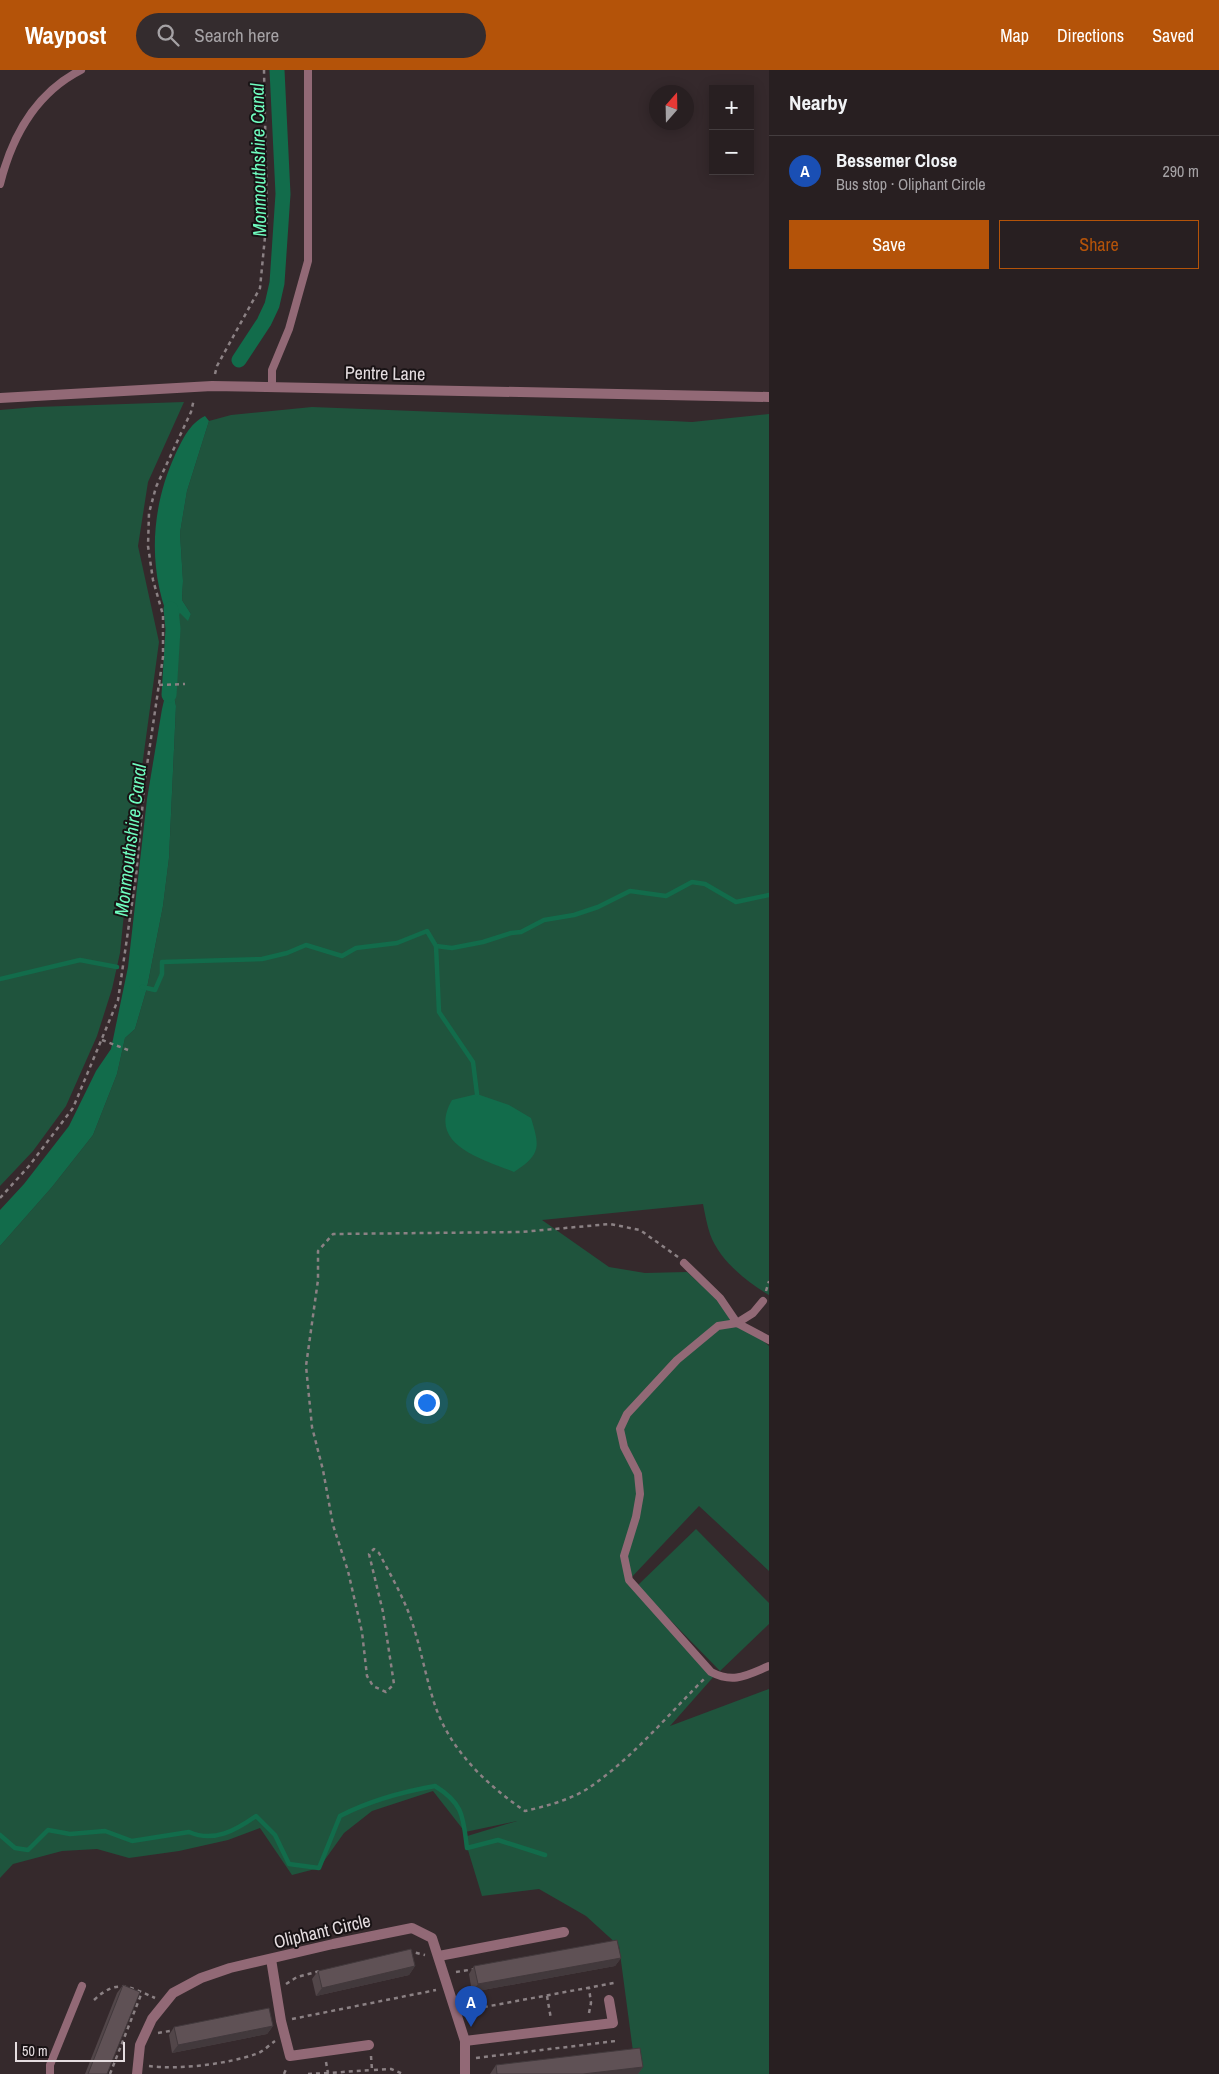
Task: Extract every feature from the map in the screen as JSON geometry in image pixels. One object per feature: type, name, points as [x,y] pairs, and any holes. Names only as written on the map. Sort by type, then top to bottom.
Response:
[{"type":"street","name":"Pentre Lane","points":[[0,398],[212,386],[769,397]]},
{"type":"street","name":"Oliphant Circle","points":[[137,2070],[144,2036],[152,2019],[173,1994],[201,1978],[230,1968],[412,1928],[432,1938],[440,1960],[465,2042],[465,2074]]},
{"type":"street","points":[[440,1960],[564,1932]]},
{"type":"street","points":[[271,1959],[281,2021],[290,2056],[369,2044]]},
{"type":"street","points":[[465,2042],[612,2023],[609,2000]]},
{"type":"lane","points":[[0,184],[18,133],[28,115],[54,88],[82,70]]},
{"type":"lane","points":[[272,387],[272,370],[289,329],[308,261],[308,70]]},
{"type":"lane","points":[[684,1263],[720,1298],[737,1323],[769,1340]]},
{"type":"lane","points":[[762,1301],[753,1313],[737,1323],[718,1326],[677,1360],[627,1414],[620,1430],[624,1447],[638,1474],[640,1494],[624,1556],[629,1580],[712,1672],[724,1679],[738,1678],[769,1666]]},
{"type":"lane","points":[[50,2074],[50,2065],[82,1986]]},
{"type":"path","points":[[212,386],[217,366],[260,288],[267,216],[264,70]]},
{"type":"path","points":[[0,1198],[29,1166],[73,1108],[118,1000],[158,686],[164,657],[163,615],[153,580],[148,546],[149,513],[160,478],[191,412],[194,387]]},
{"type":"path","points":[[158,686],[185,684]]},
{"type":"path","points":[[102,1040],[128,1050]]},
{"type":"path","points":[[684,1263],[665,1246],[640,1230],[610,1224],[521,1232],[333,1234],[318,1251],[318,1280],[306,1366],[312,1427],[323,1470],[333,1525],[352,1588],[362,1632],[368,1676],[374,1686],[386,1692],[394,1684],[384,1620],[369,1554],[374,1549],[379,1553],[408,1610],[433,1701],[448,1734],[471,1765],[495,1790],[525,1811],[548,1806],[592,1787],[645,1742],[664,1719],[712,1672]]},
{"type":"path","points":[[399,1953],[408,1951],[418,1952],[440,1960]]},
{"type":"path","points":[[444,1974],[482,1967]]},
{"type":"path","points":[[276,1990],[297,1977],[324,1970]]},
{"type":"path","points":[[456,2013],[614,1983]]},
{"type":"path","points":[[94,2000],[103,1992],[116,1986],[127,1986],[165,2002]]},
{"type":"path","points":[[281,2021],[448,1988]]},
{"type":"path","points":[[586,2027],[591,2003],[589,1988]]},
{"type":"path","points":[[110,2074],[142,1992]]},
{"type":"path","points":[[548,1996],[553,2031]]},
{"type":"path","points":[[144,2036],[181,2028]]},
{"type":"path","points":[[137,2070],[170,2069],[257,2054],[284,2034]]},
{"type":"path","points":[[465,2060],[616,2041]]},
{"type":"path","points":[[369,2044],[372,2070]]},
{"type":"path","points":[[324,2051],[328,2073]]},
{"type":"path","points":[[308,2074],[391,2069],[403,2074]]},
{"type":"shaded area","points":[[184,402],[148,482],[138,546],[159,642],[130,855],[120,953],[112,989],[97,1036],[66,1106],[33,1151],[0,1186],[0,410]]},
{"type":"shaded area","points":[[312,407],[692,422],[769,414],[769,1295],[743,1277],[720,1253],[710,1234],[703,1204],[542,1220],[609,1267],[645,1273],[687,1272],[769,1346],[769,1571],[699,1506],[629,1580],[716,1674],[670,1726],[769,1689],[769,2074],[636,2074],[619,1946],[586,1916],[539,1889],[482,1896],[464,1837],[517,1821],[465,1832],[433,1791],[372,1811],[344,1833],[319,1868],[292,1875],[260,1828],[228,1840],[179,1851],[129,1858],[97,1849],[62,1851],[13,1864],[0,1878],[0,1246],[52,1187],[93,1135],[117,1074],[125,1038],[135,1029],[147,988],[163,906],[169,858],[176,706],[170,675],[173,629],[180,612],[188,620],[191,614],[182,600],[183,581],[180,533],[187,491],[209,421],[231,415]]},
{"type":"shaded area","points":[[205,416],[209,421],[187,491],[180,533],[183,581],[182,600],[191,614],[188,621],[180,613],[173,629],[159,586],[156,564],[155,542],[160,498],[175,455],[184,438],[195,423]]},
{"type":"shaded area","points":[[170,675],[176,706],[169,858],[163,906],[147,988],[135,1029],[125,1038],[117,1074],[93,1135],[52,1187],[0,1246],[0,1210],[24,1184],[69,1126],[96,1071],[111,1049],[128,967],[147,799],[162,709]]},
{"type":"shaded area","points":[[477,1094],[509,1105],[531,1118],[536,1136],[536,1149],[534,1155],[514,1172],[488,1162],[462,1148],[452,1139],[446,1128],[446,1115],[452,1100]]},
{"type":"shaded area","points":[[696,1529],[769,1603],[769,1624],[720,1671],[637,1586]]},
{"type":"building","points":[[617,1940],[621,1958],[478,1984],[474,1966]]},
{"type":"building","points":[[411,1949],[415,1966],[322,1988],[318,1971]]},
{"type":"building","points":[[123,1985],[140,1992],[107,2074],[88,2074]]},
{"type":"building","points":[[269,2008],[273,2026],[178,2045],[174,2027]]},
{"type":"building","points":[[640,2048],[643,2067],[583,2074],[497,2074],[496,2065]]},
{"type":"waterway","name":"Monmouthshire Canal","points":[[239,360],[264,322],[272,305],[277,283],[283,194],[277,70]]},
{"type":"waterway","name":"Monmouthshire Canal","points":[[169,695],[173,629],[171,609]]},
{"type":"waterway","points":[[436,946],[452,948],[521,932],[544,920],[574,915],[598,907],[630,891],[666,896],[692,882],[705,884],[736,902],[769,895]]},
{"type":"waterway","points":[[142,987],[155,990],[162,974],[162,962],[262,959],[287,953],[306,945],[342,956],[356,948],[397,943],[427,931],[436,946],[439,1012],[473,1062],[477,1094]]},
{"type":"waterway","points":[[0,979],[80,960],[117,967]]},
{"type":"waterway","points":[[0,1835],[15,1848],[28,1850],[48,1830],[70,1834],[105,1831],[132,1841],[189,1832],[207,1836],[233,1830],[256,1816],[275,1835],[289,1864],[319,1868],[340,1816],[386,1797],[435,1786],[457,1805],[463,1820],[467,1848],[498,1840],[545,1855]]},
{"type":"place","name":"Bessemer Close","points":[[471,2027]]}]
